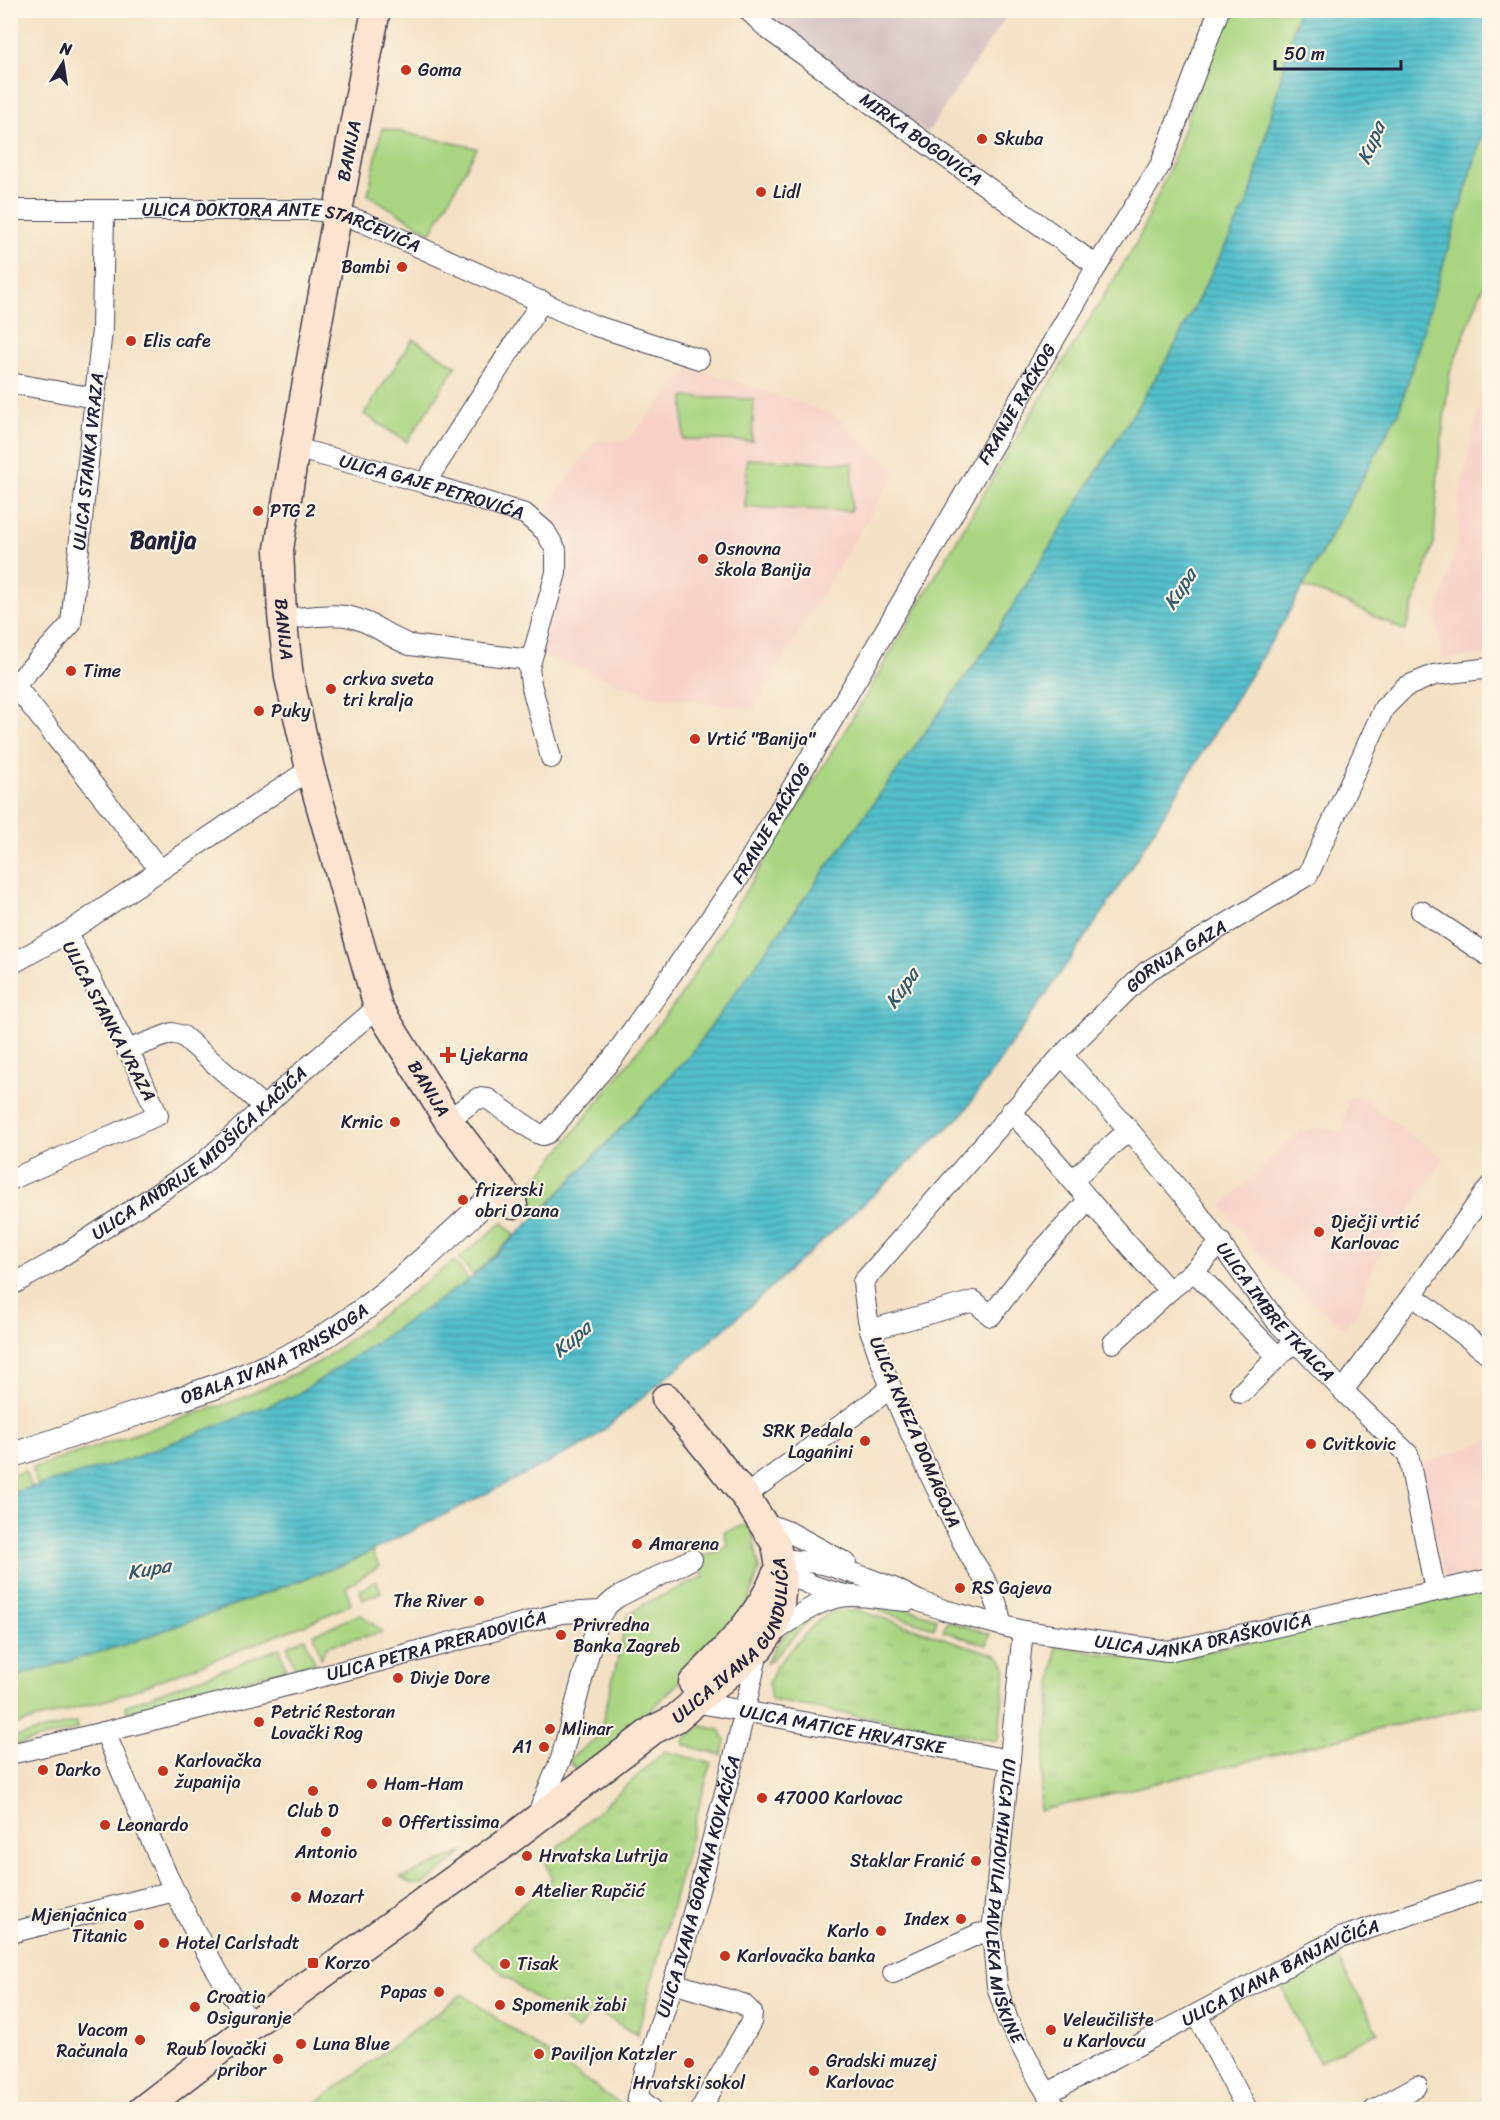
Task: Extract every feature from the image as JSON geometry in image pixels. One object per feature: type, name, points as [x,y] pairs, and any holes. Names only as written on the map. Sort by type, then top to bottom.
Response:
[{"type":"main road","name":"BANIJA","points":[[376,10],[295,448],[279,549],[282,619],[289,677],[310,770],[378,1007],[448,1120],[506,1197]]},
{"type":"main road","points":[[666,1398],[745,1496],[763,1522],[776,1544],[776,1574]]},
{"type":"main road","name":"ULICA IVANA GUNDULIĆA","points":[[142,2109],[252,2025],[535,1821],[764,1642],[780,1605],[782,1579],[776,1574],[760,1606],[685,1702]]},
{"type":"street","name":"MIRKA BOGOVIĆA","points":[[748,10],[769,30],[1097,266]]},
{"type":"street","points":[[1097,266],[1161,164],[1219,10]]},
{"type":"street","name":"ULICA DOKTORA ANTE STARČEVIĆA","points":[[10,210],[312,210],[338,213],[542,301],[593,326],[699,359]]},
{"type":"street","name":"ULICA STANKA VRAZA","points":[[12,684],[70,624],[102,330],[105,211]]},
{"type":"street","name":"FRANJE RAČKOG","points":[[448,1120],[478,1098],[483,1098],[543,1135],[548,1133],[613,1058],[740,876],[1097,266]]},
{"type":"street","points":[[425,483],[542,301]]},
{"type":"street","points":[[10,383],[95,398]]},
{"type":"street","name":"ULICA GAJE PETROVIĆA","points":[[295,448],[425,483],[525,514],[545,531],[556,550],[556,573],[529,668],[550,758]]},
{"type":"street","points":[[282,619],[353,617],[367,622],[395,640],[410,645],[531,660]]},
{"type":"street","name":"GORNJA GAZA","points":[[863,1282],[1062,1055],[1146,972],[1308,875],[1384,708],[1406,687],[1434,675],[1490,668]]},
{"type":"street","points":[[12,684],[160,870]]},
{"type":"street","points":[[66,933],[310,770]]},
{"type":"street","points":[[1421,911],[1490,957]]},
{"type":"street","name":"ULICA STANKA VRAZA","points":[[10,965],[66,933],[128,1050],[158,1114],[10,1180]]},
{"type":"street","name":"ULICA ANDRIJE MIOŠIĆA KAČIĆA","points":[[10,1286],[53,1262],[202,1164],[303,1071],[378,1007]]},
{"type":"street","points":[[128,1050],[172,1033],[183,1036],[264,1107]]},
{"type":"street","name":"ULICA IMBRE TKALCA","points":[[1062,1055],[1129,1130],[1221,1242],[1277,1322],[1343,1392],[1408,1454],[1435,1590]]},
{"type":"street","points":[[1011,1112],[1169,1291]]},
{"type":"street","points":[[1072,1180],[1129,1130]]},
{"type":"street","points":[[1343,1392],[1490,1186]]},
{"type":"street","name":"OBALA IVANA TRNSKOGA","points":[[10,1456],[240,1379],[279,1362],[326,1336],[356,1315],[506,1197]]},
{"type":"street","points":[[870,1330],[974,1301],[991,1316],[1036,1257],[1089,1200]]},
{"type":"street","points":[[1113,1343],[1194,1271],[1221,1242]]},
{"type":"street","points":[[1194,1271],[1278,1357]]},
{"type":"street","name":"ULICA KNEZA DOMAGOJA","points":[[863,1282],[870,1330],[891,1388],[964,1546],[995,1599],[999,1609],[1000,1625]]},
{"type":"street","points":[[1412,1295],[1490,1355]]},
{"type":"street","points":[[1241,1393],[1296,1341]]},
{"type":"street","points":[[745,1496],[891,1388]]},
{"type":"street","points":[[763,1522],[823,1549],[865,1577]]},
{"type":"street","points":[[535,1821],[561,1759],[602,1611],[607,1604],[618,1597],[692,1559]]},
{"type":"street","points":[[776,1574],[791,1560],[806,1560],[865,1577],[919,1601]]},
{"type":"street","points":[[776,1574],[850,1596],[919,1601]]},
{"type":"street","name":"ULICA JANKA DRAŠKOVIĆA","points":[[919,1601],[1023,1631],[1168,1651],[1490,1579]]},
{"type":"street","points":[[764,1642],[801,1613],[822,1602],[850,1596]]},
{"type":"street","points":[[577,1611],[585,1617],[594,1634]]},
{"type":"street","name":"ULICA PETRA PRERADOVIĆA","points":[[10,1754],[310,1680],[561,1613],[602,1611]]},
{"type":"street","name":"ULICA MIHOVILA PAVLEKA MIŠKINE","points":[[1023,1631],[992,1932],[997,1986],[1008,2021],[1052,2101]]},
{"type":"street","name":"ULICA IVANA GORANA KOVAČIĆA","points":[[653,2109],[637,2097],[673,1983],[764,1642]]},
{"type":"street","name":"ULICA MATICE HRVATSKE","points":[[685,1702],[744,1710],[1010,1760]]},
{"type":"street","points":[[105,1732],[174,1891],[236,2002],[252,2025]]},
{"type":"street","points":[[561,1759],[568,1772],[585,1783]]},
{"type":"street","name":"ULICA IVANA BANJAVČIĆA","points":[[1052,2101],[1197,2015],[1340,1938],[1490,1888]]},
{"type":"street","points":[[10,1933],[174,1891]]},
{"type":"street","points":[[893,1973],[978,1934],[992,1932]]},
{"type":"street","points":[[673,1983],[743,2004],[752,2013],[751,2022],[700,2109]]},
{"type":"street","points":[[1197,2015],[1247,2109]]},
{"type":"street","points":[[1374,2109],[1417,2086]]},
{"type":"shaded area","points":[[766,11],[1010,11],[927,133]]},
{"type":"shaded area","name":"Osnovna škola Banija","points":[[691,367],[833,414],[896,472],[753,709],[651,696],[542,654],[561,584],[564,535],[546,508],[597,440],[627,440]]},
{"type":"shaded area","points":[[1478,410],[1490,413],[1489,654],[1442,660],[1437,616],[1458,539],[1459,499]]},
{"type":"shaded area","name":"Dječji vrtić Karlovac","points":[[1357,1095],[1444,1159],[1372,1268],[1359,1310],[1344,1329],[1262,1258],[1222,1206],[1299,1132],[1321,1127],[1342,1131],[1348,1100]]},
{"type":"shaded area","points":[[1489,1440],[1489,1570],[1445,1581],[1422,1478],[1417,1466]]},
{"type":"green space","points":[[1226,11],[1298,11],[1250,197],[1170,355],[986,649],[690,1055],[539,1214],[524,1196],[680,997],[848,726],[1014,442],[1137,242],[1169,170]]},
{"type":"green space","points":[[1489,113],[1489,271],[1450,372],[1438,469],[1434,543],[1405,631],[1336,598],[1303,587],[1399,411]]},
{"type":"green space","points":[[382,128],[477,148],[431,233],[368,195]]},
{"type":"green space","points":[[413,339],[456,366],[407,442],[364,414]]},
{"type":"green space","points":[[684,397],[754,399],[752,441],[683,439]]},
{"type":"green space","points":[[747,459],[853,463],[851,511],[745,507]]},
{"type":"green space","points":[[503,1222],[514,1236],[473,1275],[459,1258]]},
{"type":"green space","points":[[454,1261],[469,1280],[298,1394],[128,1460],[38,1486],[32,1468],[240,1399],[319,1362]]},
{"type":"green space","points":[[25,1471],[29,1482],[34,1487],[11,1493],[11,1475]]},
{"type":"green space","points":[[751,1523],[759,1569],[749,1601],[731,1630],[619,1742],[578,1771],[568,1760],[599,1736],[628,1615],[646,1603],[704,1577],[698,1559],[728,1546],[724,1532]]},
{"type":"green space","points":[[372,1551],[379,1566],[346,1587],[351,1604],[304,1625],[114,1698],[11,1726],[11,1678],[130,1643],[350,1562]]},
{"type":"green space","points":[[376,1581],[381,1592],[363,1600],[360,1590]]},
{"type":"green space","points":[[1489,1588],[1489,1703],[1039,1811],[1056,1646],[1157,1662]]},
{"type":"green space","points":[[880,1603],[937,1618],[934,1628],[879,1611]]},
{"type":"green space","points":[[857,1610],[996,1655],[1003,1661],[1006,1668],[998,1741],[771,1700],[769,1683],[776,1666],[817,1621],[831,1612]]},
{"type":"green space","points":[[360,1614],[383,1632],[327,1646],[321,1658],[314,1634]]},
{"type":"green space","points":[[810,1619],[772,1660],[766,1663],[783,1636]]},
{"type":"green space","points":[[947,1621],[990,1634],[987,1645],[943,1631]]},
{"type":"green space","points":[[305,1638],[315,1663],[295,1668],[287,1646]]},
{"type":"green space","points":[[280,1648],[286,1669],[127,1713],[125,1706]]},
{"type":"green space","points":[[77,1722],[78,1729],[11,1746],[11,1738]]},
{"type":"green space","points":[[701,1726],[720,1730],[725,1740],[722,1755],[684,1745],[683,1740]]},
{"type":"green space","points":[[665,1751],[711,1763],[637,2035],[595,2010],[577,2030],[504,1975],[473,1947],[552,1879],[545,1859]]},
{"type":"green space","points":[[465,1851],[424,1885],[410,1883],[401,1878]]},
{"type":"green space","points":[[1337,1957],[1378,2032],[1319,2062],[1280,1984]]},
{"type":"green space","points":[[462,1994],[627,2109],[308,2109]]},
{"type":"water","name":"Kupa","points":[[1298,11],[1489,11],[1489,113],[1399,411],[1284,621],[1107,906],[962,1115],[728,1326],[589,1442],[350,1562],[130,1643],[11,1678],[11,1493],[128,1460],[298,1394],[469,1280],[550,1203],[690,1055],[986,649],[1170,355],[1250,197]]},
{"type":"place","name":"Goma","points":[[406,70]]},
{"type":"place","name":"Skuba","points":[[982,139]]},
{"type":"place","name":"Lidl","points":[[761,192]]},
{"type":"place","name":"Bambi","points":[[402,267]]},
{"type":"place","name":"Elis cafe","points":[[131,341]]},
{"type":"place","name":"PTG 2","points":[[258,511]]},
{"type":"place","name":"Osnovna škola Banija","points":[[703,559]]},
{"type":"place","name":"Time","points":[[71,671]]},
{"type":"place","name":"crkva sveta tri kralja","points":[[331,689]]},
{"type":"place","name":"Puky","points":[[259,711]]},
{"type":"place","name":"Vrtić \"Banija\"","points":[[695,739]]},
{"type":"place","name":"Ljekarna","points":[[448,1055]]},
{"type":"place","name":"Krnic","points":[[395,1122]]},
{"type":"place","name":"frizerski obri Ozana","points":[[463,1200]]},
{"type":"place","name":"Dječji vrtić Karlovac","points":[[1319,1232]]},
{"type":"place","name":"SRK Pedala Laganini","points":[[865,1441]]},
{"type":"place","name":"Cvitkovic","points":[[1311,1444]]},
{"type":"place","name":"Amarena","points":[[637,1544]]},
{"type":"place","name":"RS Gajeva","points":[[960,1588]]},
{"type":"place","name":"The River","points":[[479,1601]]},
{"type":"place","name":"Privredna Banka Zagreb","points":[[561,1635]]},
{"type":"place","name":"Divje Dore","points":[[398,1678]]},
{"type":"place","name":"Petrić Restoran Lovački Rog","points":[[259,1722]]},
{"type":"place","name":"Mlinar","points":[[550,1729]]},
{"type":"place","name":"A1","points":[[544,1747]]},
{"type":"place","name":"Darko","points":[[43,1770]]},
{"type":"place","name":"Karlovačka županija","points":[[163,1771]]},
{"type":"place","name":"Ham-Ham","points":[[372,1784]]},
{"type":"place","name":"Club D","points":[[313,1791]]},
{"type":"place","name":"47000 Karlovac","points":[[762,1798]]},
{"type":"place","name":"Offertissima","points":[[387,1822]]},
{"type":"place","name":"Leonardo","points":[[105,1825]]},
{"type":"place","name":"Antonio","points":[[326,1832]]},
{"type":"place","name":"Hrvatska Lutrija","points":[[527,1856]]},
{"type":"place","name":"Staklar Franić","points":[[976,1861]]},
{"type":"place","name":"Atelier Rupčić","points":[[520,1891]]},
{"type":"place","name":"Mozart","points":[[296,1897]]},
{"type":"place","name":"Index","points":[[961,1919]]},
{"type":"place","name":"Mjenjačnica Titanic","points":[[139,1925]]},
{"type":"place","name":"Karlo","points":[[881,1931]]},
{"type":"place","name":"Hotel Carlstadt","points":[[164,1943]]},
{"type":"place","name":"Karlovačka banka","points":[[725,1956]]},
{"type":"place","name":"Korzo","points":[[313,1963]]},
{"type":"place","name":"Tisak","points":[[505,1964]]},
{"type":"place","name":"Papas","points":[[439,1992]]},
{"type":"place","name":"Spomenik žabi","points":[[500,2005]]},
{"type":"place","name":"Croatia Osiguranje","points":[[195,2007]]},
{"type":"place","name":"Veleučilište u Karlovcu","points":[[1051,2030]]},
{"type":"place","name":"Vacom Računala","points":[[140,2040]]},
{"type":"place","name":"Luna Blue","points":[[301,2044]]},
{"type":"place","name":"Paviljon Katzler","points":[[539,2054]]},
{"type":"place","name":"Raub lovački pribor","points":[[278,2059]]},
{"type":"place","name":"Hrvatski sokol","points":[[689,2063]]},
{"type":"place","name":"Gradski muzej Karlovac","points":[[814,2071]]},
{"type":"district","name":"Banija","points":[[163,540]]}]
